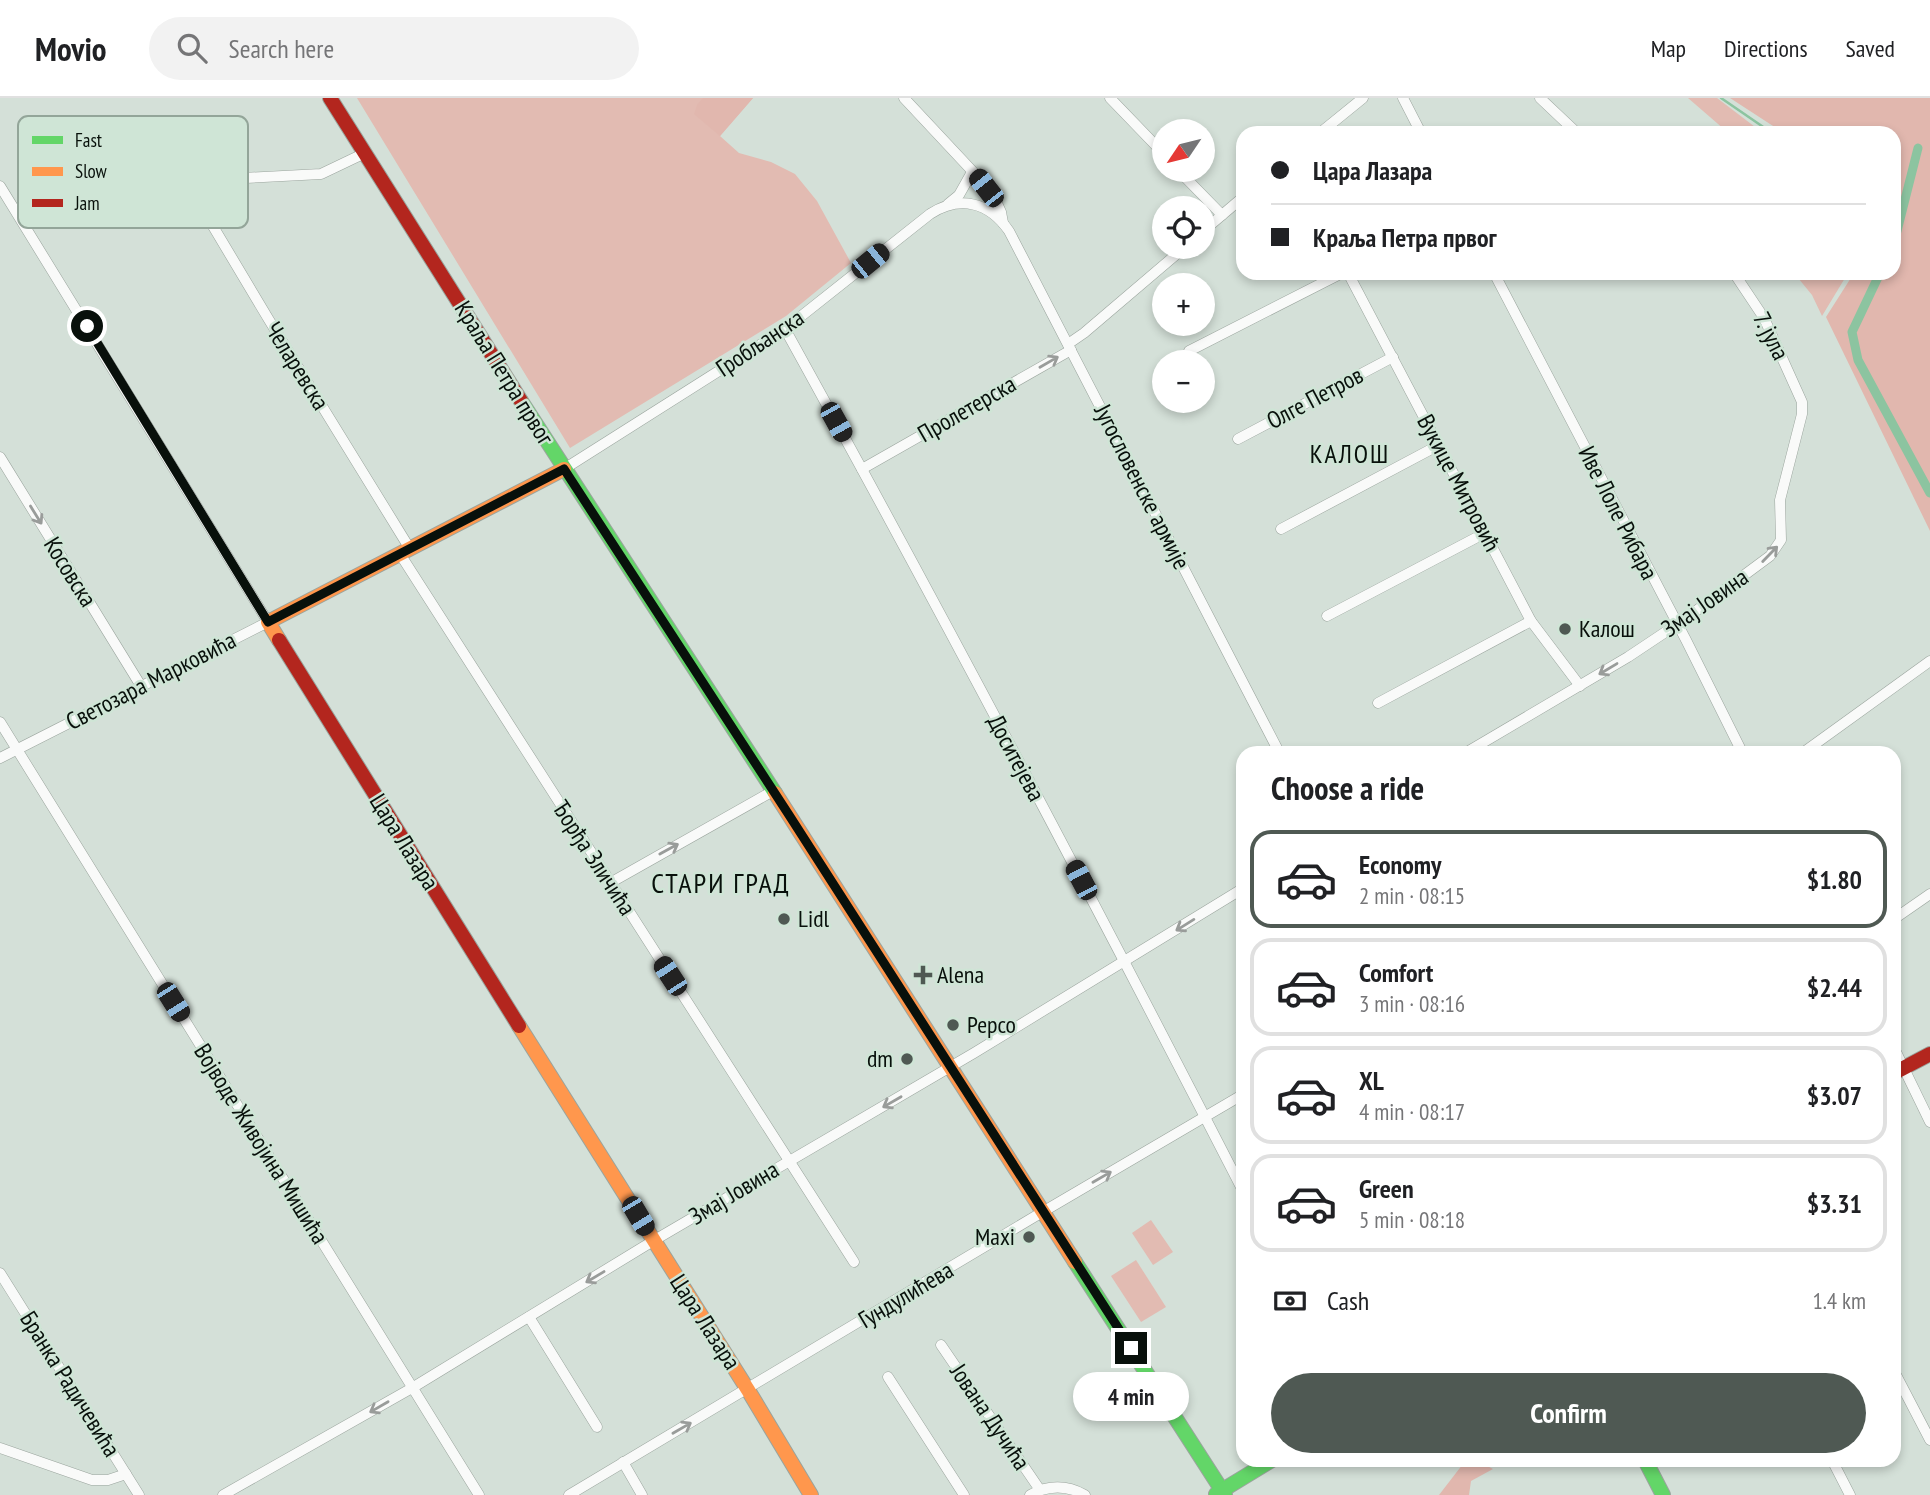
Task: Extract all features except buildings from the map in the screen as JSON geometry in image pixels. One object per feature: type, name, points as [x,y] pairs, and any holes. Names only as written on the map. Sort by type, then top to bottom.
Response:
[{"type":"main road","name":"Краља Петра првог","points":[[330,98],[564,469],[951,1067],[1220,1494]]},
{"type":"main road","name":"Светозара Марковића","points":[[268,622],[564,469]]},
{"type":"main road","name":"Цара Лазара","points":[[268,622],[811,1495]]},
{"type":"main road","points":[[1901,1070],[1930,1054]]},
{"type":"main road","points":[[1220,1494],[1261,1467]]},
{"type":"main road","points":[[1649,1467],[1663,1495]]},
{"type":"street","name":"Југословенске армије","points":[[904,98],[996,201],[1003,223],[1276,746]]},
{"type":"street","points":[[1110,98],[1152,142]]},
{"type":"street","points":[[1329,126],[1363,98]]},
{"type":"street","points":[[1403,98],[1417,126]]},
{"type":"street","points":[[1540,98],[1570,126]]},
{"type":"street","points":[[248,178],[321,174],[365,153]]},
{"type":"street","points":[[948,205],[959,195],[972,172]]},
{"type":"street","points":[[1190,182],[1222,215]]},
{"type":"street","name":"Цара Лазара","points":[[1,190],[17,212]]},
{"type":"street","points":[[1215,221],[1236,203]]},
{"type":"street","points":[[948,205],[971,204],[990,211],[1003,223]]},
{"type":"street","name":"Гробљанска","points":[[564,469],[785,329],[930,214],[948,205]]},
{"type":"street","name":"Цара Лазара","points":[[27,228],[268,622]]},
{"type":"street","name":"Челаревска","points":[[214,228],[405,552]]},
{"type":"street","name":"Пролетерска","points":[[862,469],[1069,347],[1171,259]]},
{"type":"street","points":[[1191,350],[1328,280]]},
{"type":"street","name":"Вукице Митровић","points":[[1352,280],[1531,621],[1580,686]]},
{"type":"street","name":"Иве Лоле Рибара","points":[[1498,280],[1739,746]]},
{"type":"street","name":"7. јула","points":[[1739,280],[1764,318],[1802,402]]},
{"type":"street","name":"Доситејева","points":[[785,329],[1125,962],[1236,1177]]},
{"type":"street","name":"Олге Петров","points":[[1238,439],[1393,357]]},
{"type":"street","name":"Змај Јовина","points":[[1476,746],[1628,657],[1770,556],[1779,545],[1780,500],[1802,414],[1802,402]]},
{"type":"street","points":[[1281,529],[1439,445]]},
{"type":"street","name":"Косовска","points":[[0,457],[141,686]]},
{"type":"street","points":[[1327,616],[1485,533]]},
{"type":"street","name":"Ђорђа Зличића","points":[[405,552],[610,883],[854,1262]]},
{"type":"street","points":[[1378,703],[1531,621]]},
{"type":"street","name":"Светозара Марковића","points":[[0,758],[268,622]]},
{"type":"street","points":[[1812,746],[1930,661]]},
{"type":"street","name":"Војводе Живојина Мишића","points":[[0,722],[479,1495]]},
{"type":"street","points":[[610,883],[773,790]]},
{"type":"street","name":"Змај Јовина","points":[[223,1495],[412,1388],[653,1241],[951,1067],[1236,893]]},
{"type":"street","points":[[1901,914],[1930,894]]},
{"type":"street","points":[[1901,1074],[1930,1122]]},
{"type":"street","name":"Гундулићева","points":[[569,1495],[1236,1099]]},
{"type":"street","name":"Бранка Радичевића","points":[[0,1273],[139,1495]]},
{"type":"street","points":[[529,1317],[597,1427]]},
{"type":"street","name":"Јована Дучића","points":[[941,1345],[1035,1493]]},
{"type":"street","points":[[887,1377],[964,1495]]},
{"type":"street","points":[[1901,1384],[1930,1440]]},
{"type":"street","points":[[0,1448],[92,1480],[108,1480],[126,1474]]},
{"type":"street","points":[[622,1462],[642,1495]]},
{"type":"street","points":[[1836,1467],[1850,1495]]},
{"type":"street","points":[[1035,1493],[1063,1487],[1085,1495]]},
{"type":"shaded area","points":[[357,98],[753,98],[720,136],[739,153],[771,162],[795,174],[817,201],[851,263],[786,316],[570,448]]},
{"type":"shaded area","points":[[703,98],[753,98],[720,136],[694,114]]},
{"type":"shaded area","points":[[1688,98],[1717,98],[1754,126],[1720,126]]},
{"type":"shaded area","points":[[1730,98],[1930,98],[1930,531],[1826,317],[1850,280],[1901,280],[1901,126],[1773,126]]},
{"type":"shaded area","points":[[1800,280],[1844,280],[1822,316],[1812,295]]},
{"type":"shaded area","points":[[1151,1220],[1173,1252],[1153,1265],[1132,1233]]},
{"type":"shaded area","points":[[1136,1260],[1166,1307],[1141,1322],[1111,1276]]},
{"type":"shaded area","points":[[1461,1467],[1493,1469],[1471,1481],[1469,1495],[1439,1495]]},
{"type":"waterway","points":[[1721,98],[1762,126]]},
{"type":"waterway","points":[[1901,215],[1918,148]]},
{"type":"waterway","points":[[1877,280],[1852,332],[1858,360],[1930,493]]},
{"type":"traffic: fast","points":[[521,401],[775,793]]},
{"type":"traffic: fast","points":[[1075,1262],[1225,1495]]},
{"type":"traffic: fast","points":[[1216,1494],[1260,1467]]},
{"type":"traffic: fast","points":[[1649,1467],[1663,1495]]},
{"type":"traffic: slow","points":[[279,640],[268,622],[564,469]]},
{"type":"traffic: slow","points":[[775,793],[1075,1262]]},
{"type":"traffic: slow","points":[[519,1026],[811,1495]]},
{"type":"traffic: jam","points":[[330,98],[521,401]]},
{"type":"traffic: jam","points":[[279,640],[519,1026]]},
{"type":"traffic: jam","points":[[1901,1069],[1930,1054]]},
{"type":"place","name":"Калош","points":[[1565,629]]},
{"type":"place","name":"Lidl","points":[[784,919]]},
{"type":"place","name":"Alena","points":[[923,975]]},
{"type":"place","name":"Pepco","points":[[953,1025]]},
{"type":"place","name":"dm","points":[[907,1059]]},
{"type":"place","name":"Maxi","points":[[1029,1237]]},
{"type":"district","name":"КАЛОШ","points":[[1350,454]]},
{"type":"district","name":"СТАРИ ГРАД","points":[[721,883]]},
{"type":"route","points":[[87,326],[268,622],[564,469],[1131,1348]]}]
